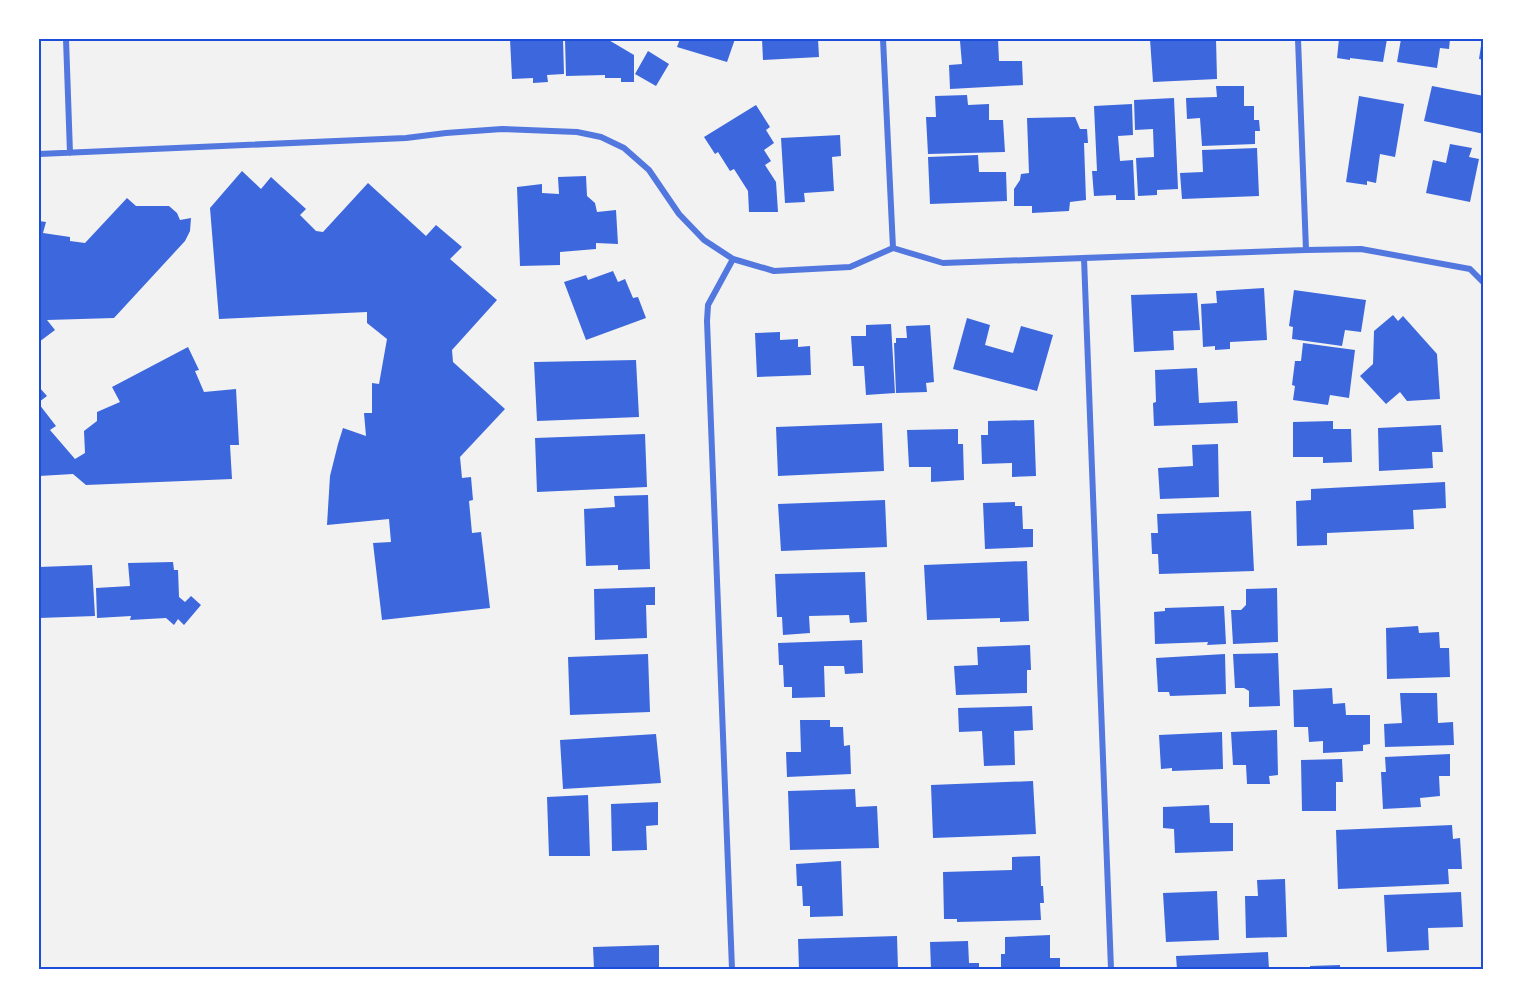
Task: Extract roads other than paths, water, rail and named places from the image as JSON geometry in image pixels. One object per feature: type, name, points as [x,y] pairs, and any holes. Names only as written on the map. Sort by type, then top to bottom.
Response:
[{"type":"street","points":[[66,39],[70,153]]},
{"type":"street","points":[[883,39],[893,248]]},
{"type":"street","points":[[1298,39],[1306,250]]},
{"type":"street","points":[[39,154],[406,138],[502,129],[577,132],[602,137],[624,148],[649,170],[679,214],[704,240],[733,259],[774,271],[850,267],[893,248],[943,263],[1361,249],[1470,269],[1484,283]]},
{"type":"street","points":[[1084,258],[1111,969]]},
{"type":"street","points":[[732,969],[707,321],[708,305],[733,259]]}]
